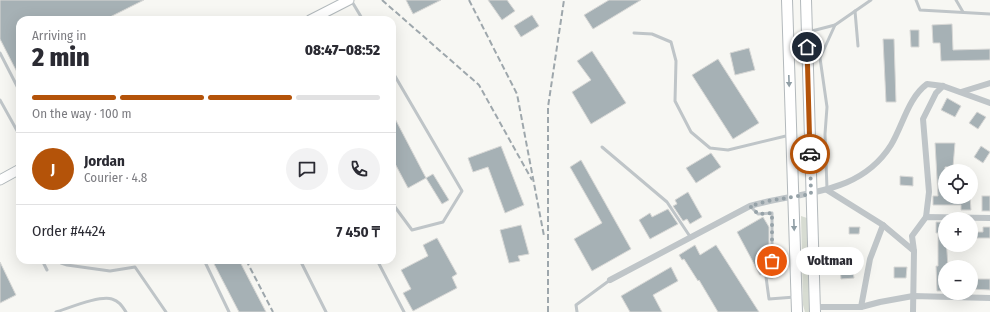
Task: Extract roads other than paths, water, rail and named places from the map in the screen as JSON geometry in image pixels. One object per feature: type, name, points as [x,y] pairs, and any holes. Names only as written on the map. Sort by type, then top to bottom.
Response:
[{"type":"main road","points":[[788,0],[792,197],[797,312]]},
{"type":"main road","points":[[806,0],[815,309]]},
{"type":"street","points":[[318,16],[350,0]]},
{"type":"street","points":[[610,280],[750,206],[827,190],[869,170],[891,145],[919,90],[928,84],[935,83],[990,103]]},
{"type":"street","points":[[960,92],[990,83]]},
{"type":"street","points":[[913,312],[914,251],[912,236],[926,217],[929,192],[923,119],[936,93],[943,86]]},
{"type":"street","points":[[0,180],[16,171]]},
{"type":"street","points":[[827,190],[883,225],[914,251]]},
{"type":"street","points":[[926,217],[990,218]]},
{"type":"street","points":[[861,309],[870,259],[883,225]]},
{"type":"street","points":[[815,309],[861,309],[913,296],[990,298]]},
{"type":"lane","points":[[350,0],[360,16]]},
{"type":"lane","points":[[806,32],[835,25],[871,0]]},
{"type":"lane","points":[[916,0],[920,10],[990,14]]},
{"type":"lane","points":[[956,0],[963,12]]},
{"type":"lane","points":[[855,11],[858,46]]},
{"type":"lane","points":[[827,190],[825,134],[827,107],[820,58],[835,25]]},
{"type":"lane","points":[[634,33],[652,34],[671,42],[676,61],[675,101],[691,132],[710,148],[728,150],[791,135]]},
{"type":"lane","points":[[0,53],[16,84]]},
{"type":"lane","points":[[396,77],[462,191],[443,222],[412,230],[396,208]]},
{"type":"lane","points":[[0,100],[16,129]]},
{"type":"lane","points":[[602,147],[667,202],[691,238]]},
{"type":"lane","points":[[750,206],[758,214],[772,213],[772,276],[766,276],[769,299],[797,296]]},
{"type":"lane","points":[[44,264],[47,270]]},
{"type":"lane","points":[[64,264],[110,271],[135,266],[166,312]]},
{"type":"lane","points":[[206,264],[229,312]]},
{"type":"lane","points":[[302,264],[326,312]]},
{"type":"lane","points":[[379,264],[404,312]]},
{"type":"lane","points":[[577,312],[576,305],[610,280]]},
{"type":"lane","points":[[56,312],[102,299],[112,299],[120,304],[126,312]]},
{"type":"lane","points":[[71,308],[73,312]]},
{"type":"railway","points":[[382,0],[479,85],[532,180]]},
{"type":"railway","points":[[469,0],[517,94],[544,236]]},
{"type":"railway","points":[[548,312],[548,107],[564,0]]},
{"type":"railway","points":[[248,264],[273,312]]},
{"type":"place","name":"Voltman","points":[[772,261]]}]
